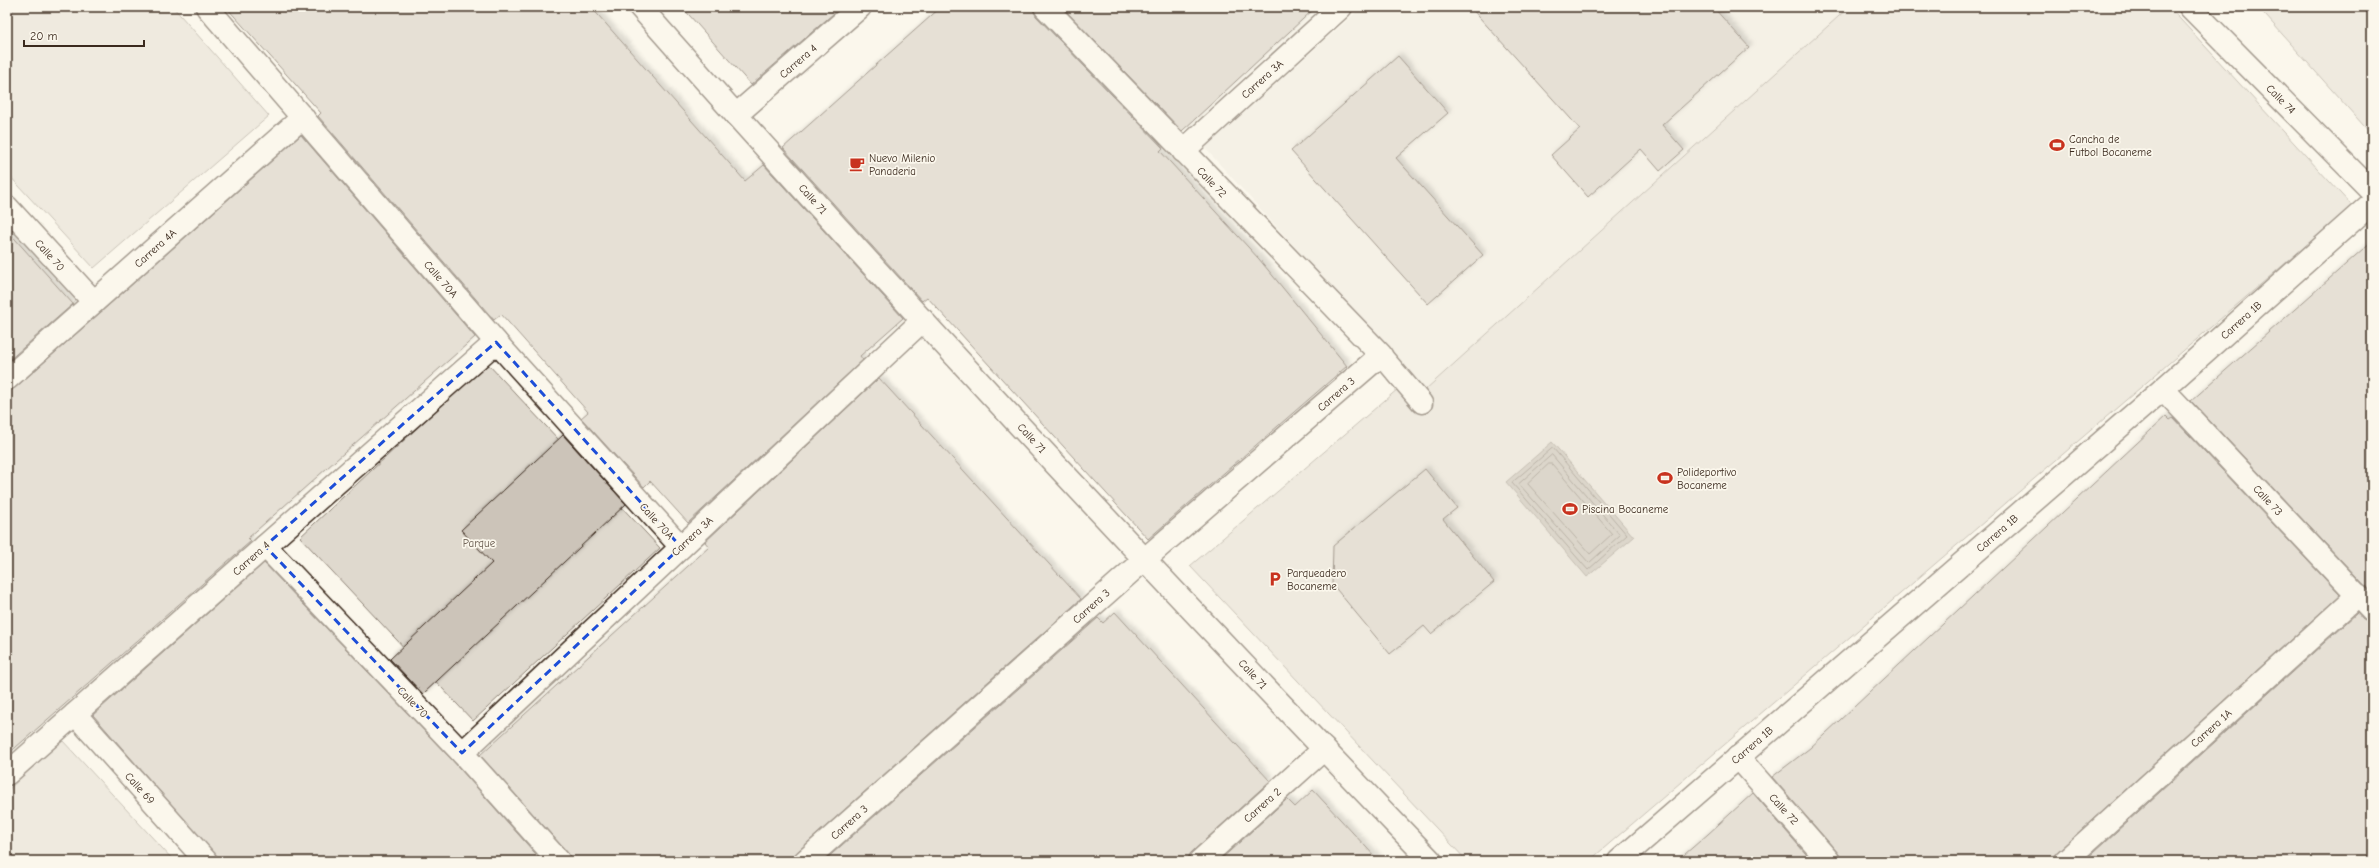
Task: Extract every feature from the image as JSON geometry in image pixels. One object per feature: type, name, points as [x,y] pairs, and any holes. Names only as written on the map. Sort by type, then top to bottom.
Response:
[{"type":"street","name":"Calle 70A","points":[[207,7],[496,342],[681,547]]},
{"type":"street","name":"Calle 71","points":[[640,7],[736,116],[923,320],[1145,559],[1431,861]]},
{"type":"street","name":"Carrera 4","points":[[736,116],[860,7]]},
{"type":"street","name":"Calle 72","points":[[1045,7],[1381,355]]},
{"type":"street","name":"Carrera 3A","points":[[1183,151],[1341,7]]},
{"type":"street","name":"Calle 74","points":[[2199,10],[2372,191]]},
{"type":"street","name":"Carrera 4A","points":[[7,379],[303,117]]},
{"type":"street","name":"Carrera 1B","points":[[1619,861],[2163,389],[2372,203]]},
{"type":"street","name":"Calle 70","points":[[7,207],[94,302]]},
{"type":"street","name":"Carrera 3A","points":[[462,753],[923,320]]},
{"type":"street","name":"Carrera 4","points":[[7,774],[496,342]]},
{"type":"street","name":"Carrera 3","points":[[805,861],[1145,559],[1381,355]]},
{"type":"street","name":"Calle 73","points":[[2163,389],[2372,611]]},
{"type":"street","name":"Calle 70","points":[[265,546],[462,753],[559,861]]},
{"type":"street","name":"Carrera 1A","points":[[2065,861],[2358,595]]},
{"type":"street","name":"Calle 69","points":[[75,714],[206,861]]},
{"type":"street","name":"Carrera 2","points":[[1200,861],[1324,749]]},
{"type":"street","name":"Calle 72","points":[[1738,757],[1829,861]]},
{"type":"lane","points":[[1381,355],[1422,403]]},
{"type":"highlighted area","points":[[496,342],[681,547],[462,753],[265,546]]},
{"type":"shaded area","points":[[1362,7],[1849,7],[1425,390],[1205,148]]},
{"type":"green space","points":[[16,7],[173,7],[269,116],[94,268],[7,173],[7,15]]},
{"type":"green space","name":"Polideportivo Bocaneme","points":[[1849,7],[2169,7],[2352,206],[1589,861],[1467,861],[1190,566],[1405,383],[1425,390]]},
{"type":"green space","points":[[2258,7],[2372,7],[2372,135]]},
{"type":"green space","name":"Parque","points":[[487,363],[660,548],[473,721],[300,537]]},
{"type":"green space","points":[[62,740],[174,861],[7,861],[7,791]]},
{"type":"water","name":"Piscina Bocaneme","points":[[1552,442],[1634,537],[1587,577],[1506,482]]},
{"type":"building","points":[[226,7],[591,7],[745,181],[764,165],[903,318],[860,356],[863,360],[688,523],[650,481],[644,487],[581,418],[588,412],[501,314],[494,320],[318,116],[321,113]]},
{"type":"building","points":[[682,7],[841,7],[751,85]]},
{"type":"building","points":[[941,7],[1033,7],[1036,16],[1163,148],[1160,151],[1259,259],[1347,366],[1148,539],[927,297],[922,301],[783,148]]},
{"type":"building","points":[[1062,7],[1316,7],[1182,131]]},
{"type":"building","points":[[1470,7],[1713,7],[1749,47],[1662,125],[1684,150],[1660,171],[1641,149],[1588,197],[1551,155],[1580,129]]},
{"type":"building","points":[[1398,56],[1448,113],[1396,158],[1483,255],[1428,304],[1291,151]]},
{"type":"building","points":[[301,135],[475,337],[248,538],[251,541],[7,755],[7,391],[15,388]]},
{"type":"building","points":[[7,230],[73,304],[7,362]]},
{"type":"building","points":[[2372,241],[2372,593],[2191,401]]},
{"type":"building","points":[[879,378],[1081,599],[797,852],[793,861],[571,861],[568,853],[480,755],[709,547],[705,542]]},
{"type":"building","points":[[2166,416],[2170,420],[2173,418],[2340,595],[2057,852],[2053,861],[1841,861],[1838,853],[1772,777],[1810,748]]},
{"type":"building","points":[[563,435],[626,504],[423,694],[390,659],[492,563],[461,530]]},
{"type":"building","points":[[1425,469],[1457,508],[1443,519],[1494,582],[1431,634],[1424,626],[1390,654],[1332,584],[1333,546]]},
{"type":"building","points":[[264,563],[453,761],[542,861],[221,861],[93,715]]},
{"type":"building","points":[[1115,612],[1270,781],[1192,852],[1188,861],[824,861],[1098,618],[1103,623]]},
{"type":"building","points":[[2357,613],[2363,620],[2372,623],[2372,861],[2084,861]]},
{"type":"building","points":[[1313,790],[1379,861],[1219,861],[1287,799],[1295,807]]},
{"type":"building","points":[[1753,793],[1812,861],[1677,861],[1708,834]]},
{"type":"place","name":"Cancha de Futbol Bocaneme","points":[[2057,145]]},
{"type":"place","name":"Nuevo Milenio Panaderia","points":[[857,164]]},
{"type":"place","name":"Polideportivo Bocaneme","points":[[1665,478]]},
{"type":"place","name":"Piscina Bocaneme","points":[[1570,509]]},
{"type":"place","name":"Parqueadero Bocaneme","points":[[1275,579]]}]
